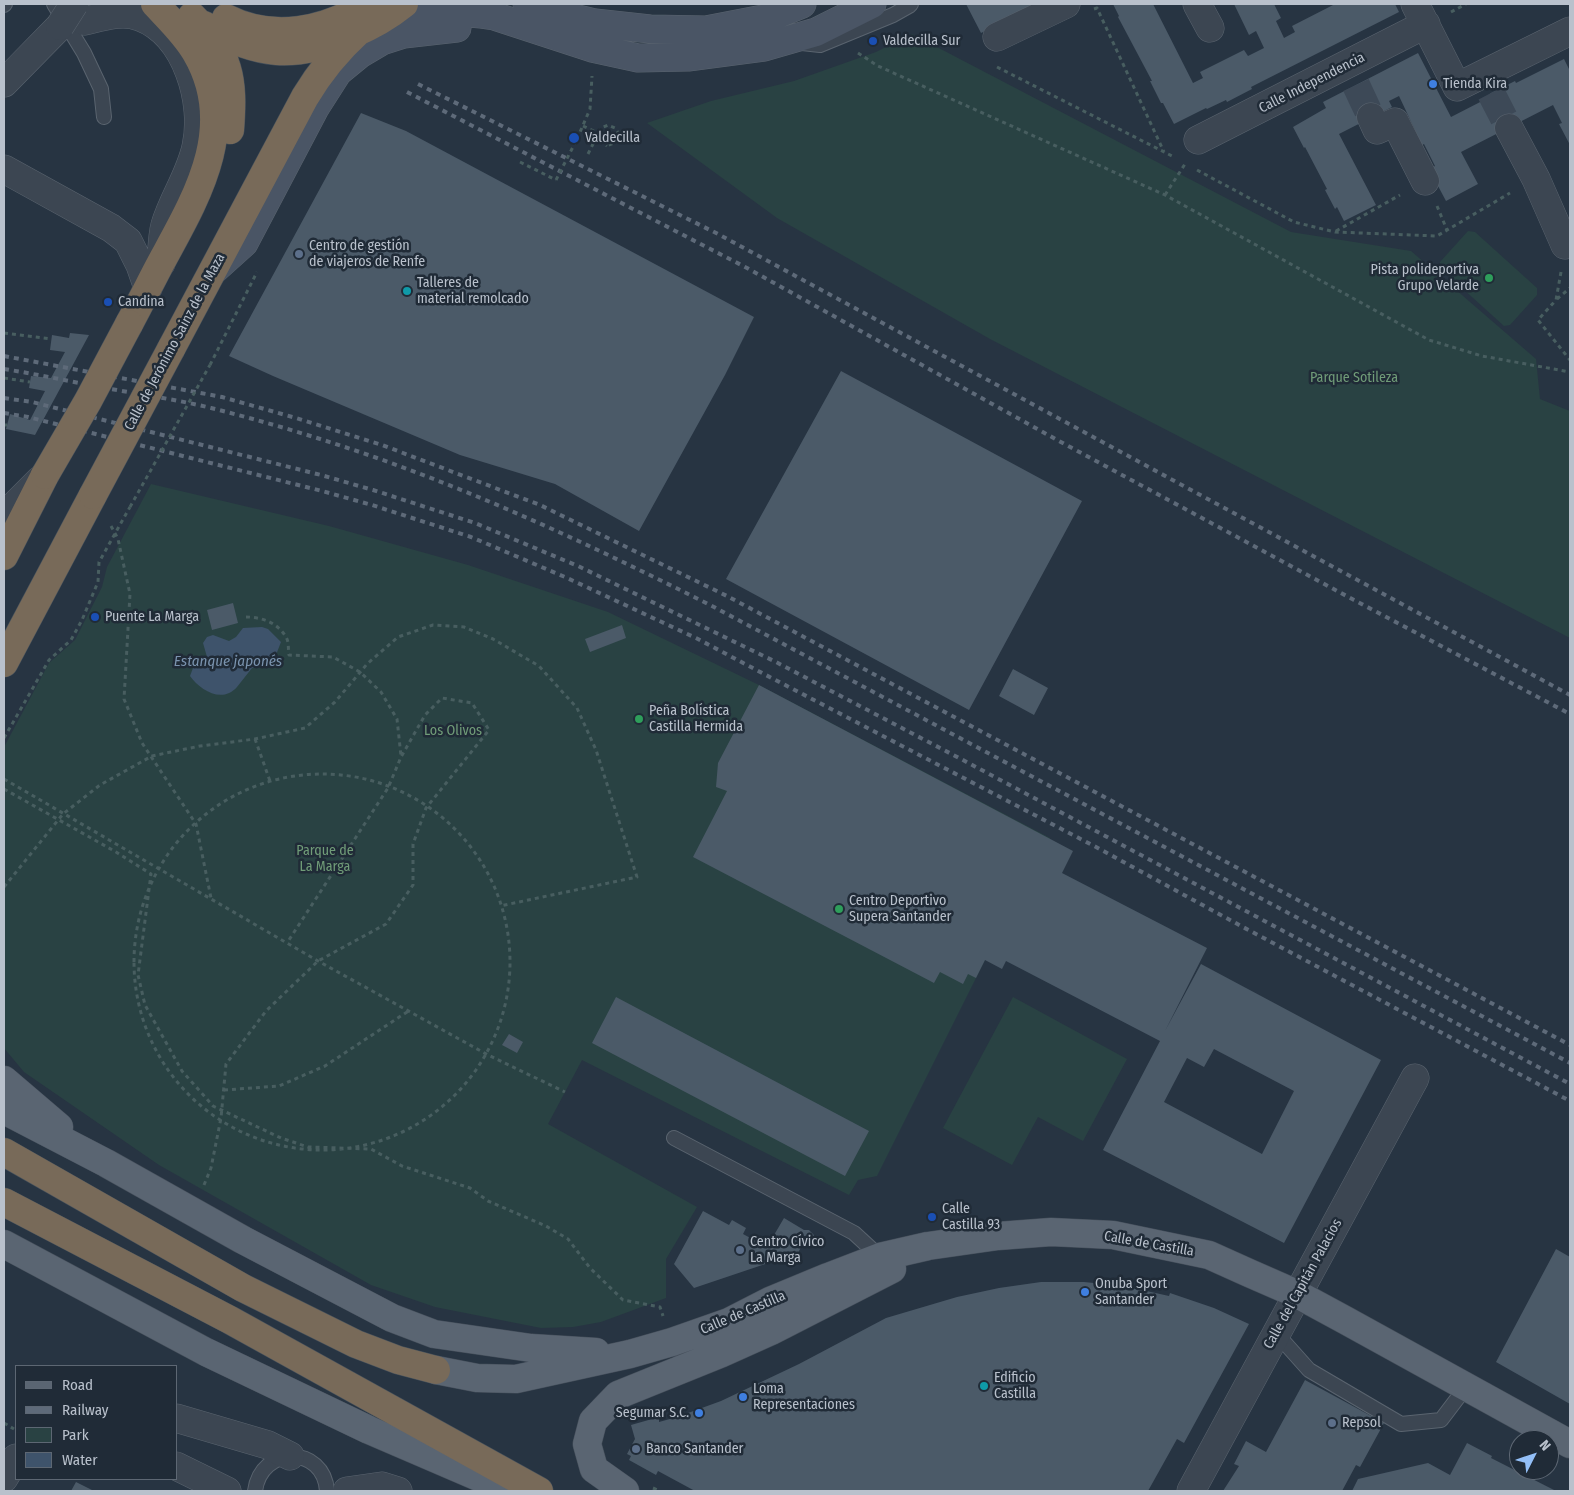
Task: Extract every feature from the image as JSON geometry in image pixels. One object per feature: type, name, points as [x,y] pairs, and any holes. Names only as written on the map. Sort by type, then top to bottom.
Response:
[{"type":"highway","points":[[155,4],[235,22],[252,28],[272,31],[294,31],[370,21]]},
{"type":"highway","points":[[183,11],[220,34],[249,46],[266,51],[294,52],[320,47],[404,4]]},
{"type":"highway","points":[[4,556],[45,475],[88,401],[161,263],[185,245],[220,168],[230,132],[230,91],[226,64],[214,40],[183,11]]},
{"type":"highway","name":"Calle de Jerónimo Sainz de la Maza","points":[[4,663],[287,129],[319,74],[339,49],[370,21]]},
{"type":"highway","points":[[213,271],[220,228],[291,92],[320,47]]},
{"type":"highway","points":[[4,1152],[243,1288],[356,1344],[398,1360],[436,1370]]},
{"type":"highway","points":[[4,1202],[230,1320],[539,1491]]},
{"type":"main road","points":[[528,4],[595,23],[650,29],[706,30],[768,18],[802,4]]},
{"type":"main road","name":"Calle de Jerónimo Sainz de la Maza","points":[[370,21],[418,12],[479,14],[494,16],[592,48],[638,58],[688,57],[764,47],[816,32],[872,4]]},
{"type":"main road","points":[[4,1080],[50,1120],[106,1163]]},
{"type":"main road","points":[[4,1110],[106,1163],[243,1240],[392,1318],[434,1334],[531,1348],[630,1354]]},
{"type":"main road","name":"Calle de Castilla","points":[[436,1370],[477,1378],[516,1379],[630,1354],[729,1322],[770,1301],[880,1258],[928,1246],[998,1236],[1050,1232],[1113,1235],[1209,1255],[1297,1294],[1570,1444]]},
{"type":"main road","points":[[625,1491],[594,1468],[587,1444],[593,1421],[618,1395],[722,1354],[906,1262],[953,1242]]},
{"type":"main road","points":[[4,1244],[206,1352],[369,1430],[511,1491]]},
{"type":"street","points":[[1197,4],[1210,28]]},
{"type":"street","points":[[998,37],[1077,8]]},
{"type":"street","points":[[1420,14],[1457,87],[1486,84],[1570,31]]},
{"type":"street","name":"Calle Independencia","points":[[1191,152],[1351,75],[1420,14]]},
{"type":"street","points":[[4,83],[72,15],[132,15],[156,26],[171,41],[182,57],[192,78],[198,112],[197,146],[192,164],[165,226],[161,263]]},
{"type":"street","points":[[1371,117],[1377,130],[1395,122],[1425,181]]},
{"type":"street","points":[[1509,128],[1536,179],[1565,245]]},
{"type":"street","points":[[4,169],[112,228],[128,241],[140,265],[148,288]]},
{"type":"street","points":[[4,516],[45,475]]},
{"type":"street","name":"Calle del Capitán Palacios","points":[[1191,1491],[1415,1078]]},
{"type":"street","points":[[178,1419],[268,1445],[290,1456]]},
{"type":"street","points":[[4,1478],[15,1460]]},
{"type":"street","points":[[178,1467],[227,1491]]},
{"type":"street","points":[[347,1491],[382,1486],[398,1491]]},
{"type":"lane","points":[[781,42],[820,45],[892,15],[911,4]]},
{"type":"lane","points":[[72,15],[84,53],[100,89],[104,117]]},
{"type":"lane","points":[[674,1138],[765,1184],[854,1233],[880,1258]]},
{"type":"lane","points":[[1276,1333],[1309,1370],[1401,1424],[1441,1420],[1466,1387]]},
{"type":"lane","points":[[255,1491],[261,1472],[279,1458],[290,1456],[302,1458],[313,1463],[322,1472],[327,1484],[327,1491]]},
{"type":"path","points":[[1077,8],[1097,8],[1164,152]]},
{"type":"path","points":[[851,48],[878,66],[1166,195],[1429,340],[1482,356],[1570,372]]},
{"type":"path","points":[[995,66],[1164,152],[1191,152],[1294,222],[1335,232],[1437,236],[1536,179]]},
{"type":"path","points":[[520,162],[556,180],[590,109],[592,76]]},
{"type":"path","points":[[583,126],[598,133],[600,140],[607,146],[616,142],[618,134],[615,128],[608,125],[601,128],[588,154]]},
{"type":"path","points":[[1166,195],[1191,152]]},
{"type":"path","points":[[1335,232],[1425,181],[1447,230]]},
{"type":"path","points":[[1556,300],[1565,245]]},
{"type":"path","points":[[4,738],[49,660],[71,640],[82,620],[98,582],[99,562],[210,365],[261,265]]},
{"type":"path","points":[[1570,288],[1538,320],[1570,360]]},
{"type":"path","points":[[4,333],[51,339]]},
{"type":"path","points":[[4,378],[30,382]]},
{"type":"path","points":[[110,525],[118,539],[130,594],[124,699],[142,743],[196,824],[211,898]]},
{"type":"path","points":[[246,617],[259,617],[276,626],[287,640],[289,655],[333,657],[360,672],[381,692],[397,719],[401,757]]},
{"type":"path","points":[[4,887],[63,814],[100,785],[152,756],[200,746],[255,739],[305,728],[335,702],[360,672],[398,637],[433,624],[464,627],[493,639],[539,666],[577,708],[596,750],[637,877],[500,906]]},
{"type":"path","points":[[201,1189],[211,1168],[221,1118],[226,1064],[266,1011],[318,961],[386,924],[412,885],[413,844],[426,808],[489,730],[472,703],[442,698],[425,715],[401,757],[388,788],[287,943]]},
{"type":"path","points":[[255,739],[270,781]]},
{"type":"path","points":[[513,980],[512,927],[472,852],[426,808],[388,788],[341,770],[294,772],[237,792],[196,824],[155,866],[140,897],[132,987],[142,1020],[178,1081],[221,1118],[256,1137],[300,1151],[367,1146],[410,1126],[441,1108],[464,1086],[488,1055],[514,988]]},
{"type":"path","points":[[4,779],[318,961],[410,1010],[488,1055],[565,1092]]},
{"type":"path","points":[[4,789],[59,819],[151,874]]},
{"type":"path","points":[[151,874],[138,975],[145,1004],[182,1071],[213,1106],[281,1138],[299,1144],[371,1148],[402,1166],[470,1188],[488,1202],[546,1226],[568,1239],[590,1268],[623,1300],[660,1307]]},
{"type":"path","points":[[224,1090],[280,1086],[325,1066],[410,1010]]},
{"type":"path","points":[[4,1423],[15,1429]]},
{"type":"path","points":[[652,1487],[660,1491]]},
{"type":"green space","name":"Parque Sotileza","points":[[912,34],[1291,232],[1411,251],[1536,359],[1540,399],[1570,411],[1570,638],[990,339],[777,218],[647,123],[711,101],[794,81],[876,52]]},
{"type":"green space","name":"Pista polideportiva Grupo Velarde","points":[[1468,231],[1475,232],[1537,288],[1537,295],[1510,325],[1504,326],[1440,268],[1440,262]]},
{"type":"green space","name":"Parque de La Marga","points":[[151,484],[329,526],[468,565],[608,612],[759,685],[1050,838],[985,960],[877,1176],[858,1180],[849,1195],[582,1060],[548,1124],[697,1207],[666,1259],[666,1298],[601,1322],[573,1327],[541,1328],[435,1307],[371,1285],[159,1165],[24,1072],[4,1048],[4,747],[49,663],[75,640],[102,587],[107,567]]},
{"type":"green space","points":[[1013,997],[1127,1059],[1083,1141],[1038,1117],[1012,1165],[943,1128]]},
{"type":"water","name":"Estanque japonés","points":[[262,627],[268,629],[281,642],[274,660],[267,665],[252,668],[231,692],[218,695],[212,693],[199,686],[190,676],[193,668],[207,657],[203,643],[207,637],[213,635],[229,641],[236,637],[243,628]]},
{"type":"building","points":[[966,4],[1039,4],[981,33]]},
{"type":"building","points":[[1113,4],[1153,4],[1193,83],[1203,78],[1200,72],[1244,50],[1248,56],[1264,48],[1256,31],[1249,35],[1234,4],[1274,4],[1281,18],[1276,21],[1284,38],[1295,32],[1292,26],[1335,4],[1395,4],[1399,12],[1251,87],[1252,89],[1227,102],[1226,100],[1206,108],[1174,124],[1163,103],[1161,103]]},
{"type":"building","points":[[1418,53],[1451,117],[1486,99],[1491,93],[1564,59],[1570,71],[1570,145],[1559,124],[1562,123],[1553,105],[1461,152],[1478,184],[1446,201],[1429,169],[1435,166],[1424,144],[1422,145],[1399,96],[1389,101],[1392,107],[1339,134],[1376,205],[1344,221],[1337,207],[1335,209],[1325,190],[1327,189],[1293,127],[1326,108],[1323,102]]},
{"type":"building","points":[[361,113],[406,131],[754,317],[725,375],[639,531],[555,484],[460,455],[229,356]]},
{"type":"building","points":[[70,333],[89,335],[35,435],[6,429],[10,414],[30,420],[45,391],[29,388],[31,376],[51,378],[65,352],[50,350],[52,335],[69,338]]},
{"type":"building","points":[[841,371],[1082,501],[969,710],[726,579]]},
{"type":"building","points":[[233,603],[238,623],[212,630],[207,610]]},
{"type":"building","points":[[622,625],[626,638],[590,652],[585,639]]},
{"type":"building","points":[[1013,669],[1048,688],[1034,715],[999,696]]},
{"type":"building","points":[[759,685],[1073,851],[1062,873],[1207,948],[1165,1031],[1201,964],[1381,1060],[1284,1243],[1103,1150],[1160,1041],[1006,961],[1002,969],[985,960],[976,978],[968,974],[963,984],[940,972],[934,983],[693,857],[727,791],[716,787],[718,763]],"holes":[[[1214,1049],[1294,1091],[1262,1154],[1164,1102],[1187,1058],[1204,1067]]]},
{"type":"building","points":[[616,997],[869,1131],[845,1176],[592,1043]]},
{"type":"building","points":[[509,1034],[523,1042],[517,1053],[502,1045]]},
{"type":"building","name":"Centro Cívico La Marga","points":[[703,1211],[729,1225],[732,1220],[746,1228],[743,1234],[767,1247],[784,1218],[804,1230],[809,1230],[814,1235],[815,1241],[811,1245],[801,1247],[798,1253],[694,1288],[674,1264]]},
{"type":"building","points":[[1556,1249],[1570,1257],[1570,1404],[1496,1362]]},
{"type":"building","name":"Edificio Castilla","points":[[1041,1282],[1084,1282],[1124,1286],[1169,1296],[1170,1293],[1214,1308],[1249,1324],[1184,1443],[1177,1439],[1148,1491],[695,1491],[658,1471],[656,1475],[629,1460],[631,1456],[627,1454],[635,1439],[631,1425],[659,1417],[659,1422],[721,1401],[799,1364],[886,1318],[957,1297]]},
{"type":"building","points":[[1305,1380],[1384,1423],[1360,1467],[1356,1465],[1342,1491],[1223,1491],[1239,1466],[1234,1464],[1246,1441],[1266,1452]]},
{"type":"building","points":[[1467,1443],[1509,1467],[1509,1480],[1534,1480],[1556,1491],[1352,1491],[1358,1479],[1428,1463],[1450,1475]]},
{"type":"building","points":[[76,1482],[94,1491],[71,1491]]},
{"type":"tunnel","points":[[1356,85],[1371,117]]},
{"type":"tunnel","points":[[1491,93],[1509,128]]},
{"type":"railway","points":[[418,84],[718,234],[1570,695]]},
{"type":"railway","points":[[407,92],[747,268],[1059,441],[1570,714]]},
{"type":"railway","points":[[4,356],[222,397],[382,445],[540,505],[727,596],[1570,1045]]},
{"type":"railway","points":[[4,369],[184,402],[274,425],[357,451],[505,508],[630,565],[712,606],[1570,1063]]},
{"type":"railway","points":[[4,398],[32,402],[321,475],[373,490],[475,523],[578,566],[774,661],[1570,1084]]},
{"type":"railway","points":[[4,413],[28,417],[372,505],[471,537],[565,577],[696,638],[1096,847],[1570,1101]]},
{"type":"place","name":"Valdecilla Sur","points":[[873,41]]},
{"type":"place","name":"Tienda Kira","points":[[1433,84]]},
{"type":"place","name":"Valdecilla","points":[[574,138]]},
{"type":"place","name":"Centro de gestión de viajeros de Renfe","points":[[299,254]]},
{"type":"place","name":"Pista polideportiva Grupo Velarde","points":[[1489,278]]},
{"type":"place","name":"Talleres de material remolcado","points":[[407,291]]},
{"type":"place","name":"Candina","points":[[108,302]]},
{"type":"place","name":"Puente La Marga","points":[[95,617]]},
{"type":"place","name":"Peña Bolística Castilla Hermida","points":[[639,719]]},
{"type":"place","name":"Centro Deportivo Supera Santander","points":[[839,909]]},
{"type":"place","name":"Calle Castilla 93","points":[[932,1217]]},
{"type":"place","name":"Centro Cívico La Marga","points":[[740,1250]]},
{"type":"place","name":"Onuba Sport Santander","points":[[1085,1292]]},
{"type":"place","name":"Edificio Castilla","points":[[984,1386]]},
{"type":"place","name":"Loma Representaciones","points":[[743,1397]]},
{"type":"place","name":"Segumar S.C.","points":[[699,1413]]},
{"type":"place","name":"Repsol","points":[[1332,1423]]},
{"type":"place","name":"Banco Santander","points":[[636,1449]]},
{"type":"park label","name":"Los Olivos","points":[[453,731]]}]
